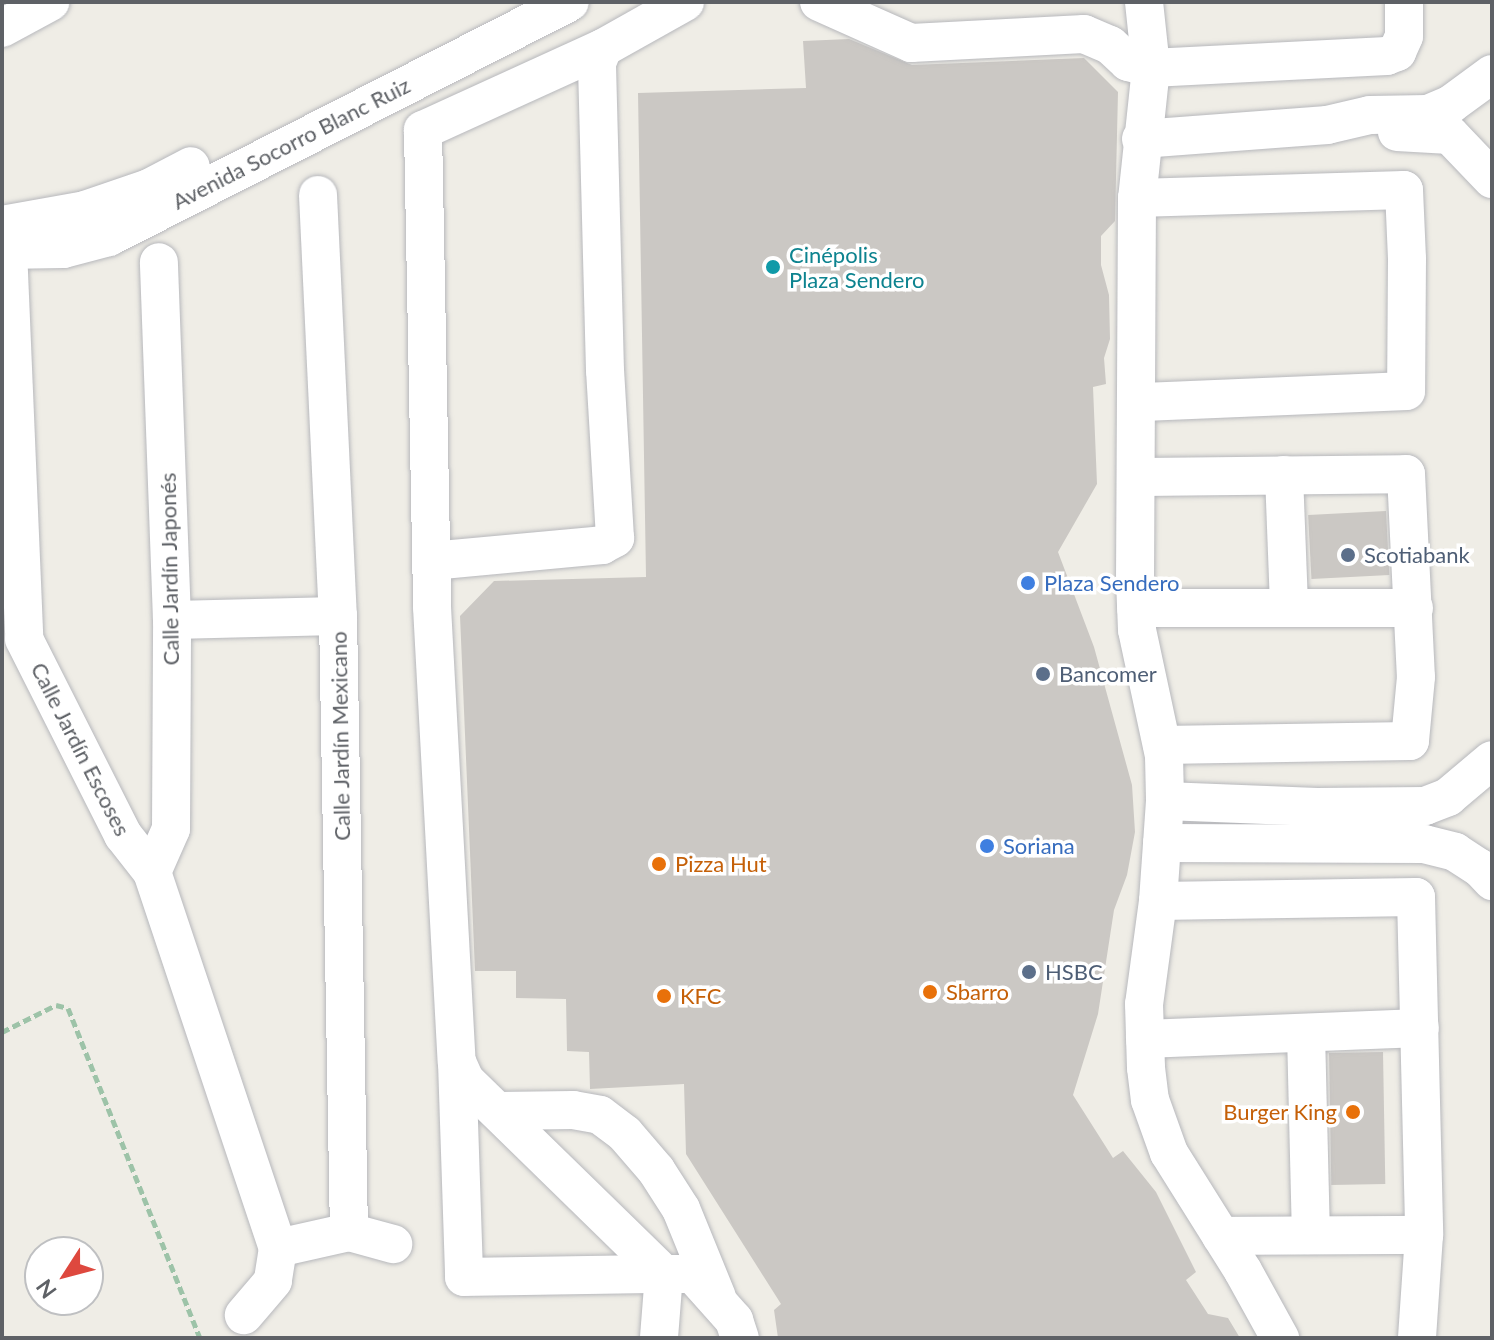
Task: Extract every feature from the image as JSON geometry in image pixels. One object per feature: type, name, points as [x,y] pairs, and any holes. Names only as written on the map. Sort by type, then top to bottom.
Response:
[{"type":"street","points":[[2,28],[50,2]]},
{"type":"street","name":"Avenida Socorro Blanc Ruiz","points":[[5,238],[63,249],[109,237],[153,200],[515,2]]},
{"type":"street","name":"Avenida Socorro Blanc Ruiz","points":[[311,116],[570,2]]},
{"type":"street","points":[[685,2],[603,48],[423,130],[431,561],[457,1062],[464,1277],[693,1274],[727,1325]]},
{"type":"street","points":[[819,2],[911,43],[1073,18],[1084,34],[1110,45],[1140,65],[1387,56],[1397,52],[1404,36],[1404,2]]},
{"type":"street","points":[[1127,2],[1140,65]]},
{"type":"street","points":[[1144,2],[1137,198],[1136,608],[1137,630],[1162,745],[1165,801],[1158,901],[1144,1004],[1150,1100],[1161,1133],[1181,1174],[1280,1338]]},
{"type":"street","points":[[431,561],[602,545],[615,538],[603,291],[597,63],[603,48]]},
{"type":"street","points":[[1141,139],[1327,125],[1370,115],[1428,114],[1451,104],[1492,74]]},
{"type":"street","points":[[1327,125],[1372,134],[1413,131],[1450,135],[1492,179]]},
{"type":"street","points":[[1137,198],[1404,190],[1407,259],[1406,391],[1138,402]]},
{"type":"street","name":"Calle Jardín Mexicano","points":[[318,195],[338,616],[349,1232]]},
{"type":"street","name":"Calle Jardín Escoses","points":[[5,238],[24,639],[123,835],[152,872],[278,1248]]},
{"type":"street","name":"Calle Jardín Japonés","points":[[152,872],[171,829],[172,620],[159,262]]},
{"type":"street","points":[[1138,477],[1406,474],[1416,677],[1410,741],[1162,745]]},
{"type":"street","points":[[1284,475],[1289,608]]},
{"type":"street","points":[[1136,608],[1414,608]]},
{"type":"street","points":[[172,620],[338,616]]},
{"type":"street","points":[[1165,801],[1317,807],[1425,806],[1448,797],[1492,760]]},
{"type":"street","points":[[1162,843],[1424,844],[1455,852],[1480,868],[1492,881]]},
{"type":"street","points":[[1158,901],[1416,897],[1424,1235],[1417,1338]]},
{"type":"street","points":[[1145,1039],[1420,1028]]},
{"type":"street","points":[[1306,1033],[1311,1235]]},
{"type":"street","points":[[457,1062],[465,1080],[664,1274],[659,1338]]},
{"type":"street","points":[[498,1111],[573,1110],[600,1115],[625,1134],[656,1170],[681,1209],[727,1325]]},
{"type":"street","points":[[244,1315],[273,1281],[278,1248],[349,1232],[393,1244]]},
{"type":"street","points":[[1221,1236],[1424,1235]]},
{"type":"path","points":[[2,1032],[56,1005],[68,1008],[200,1338]]},
{"type":"building","points":[[849,39],[912,65],[1084,58],[1118,92],[1115,221],[1101,236],[1101,265],[1109,295],[1110,339],[1104,358],[1106,384],[1093,387],[1097,484],[1058,552],[1094,647],[1132,785],[1135,832],[1127,875],[1114,910],[1098,1014],[1073,1095],[1113,1158],[1123,1151],[1156,1192],[1196,1272],[1186,1280],[1208,1314],[1228,1318],[1240,1338],[778,1338],[774,1310],[781,1304],[686,1154],[684,1084],[590,1089],[589,1052],[567,1051],[566,999],[516,998],[516,971],[475,971],[460,616],[494,581],[646,577],[638,93],[806,88],[803,41]]},
{"type":"building","name":"Scotiabank","points":[[1386,511],[1389,575],[1311,579],[1308,515]]},
{"type":"building","name":"Burger King","points":[[1383,1052],[1385,1184],[1331,1185],[1329,1053]]},
{"type":"place","name":"Cinépolis Plaza Sendero","points":[[773,267]]},
{"type":"place","name":"Scotiabank","points":[[1348,555]]},
{"type":"place","name":"Plaza Sendero","points":[[1028,583]]},
{"type":"place","name":"Bancomer","points":[[1043,674]]},
{"type":"place","name":"Soriana","points":[[987,846]]},
{"type":"place","name":"Pizza Hut","points":[[659,864]]},
{"type":"place","name":"HSBC","points":[[1029,972]]},
{"type":"place","name":"Sbarro","points":[[930,992]]},
{"type":"place","name":"KFC","points":[[664,996]]},
{"type":"place","name":"Burger King","points":[[1353,1112]]}]
